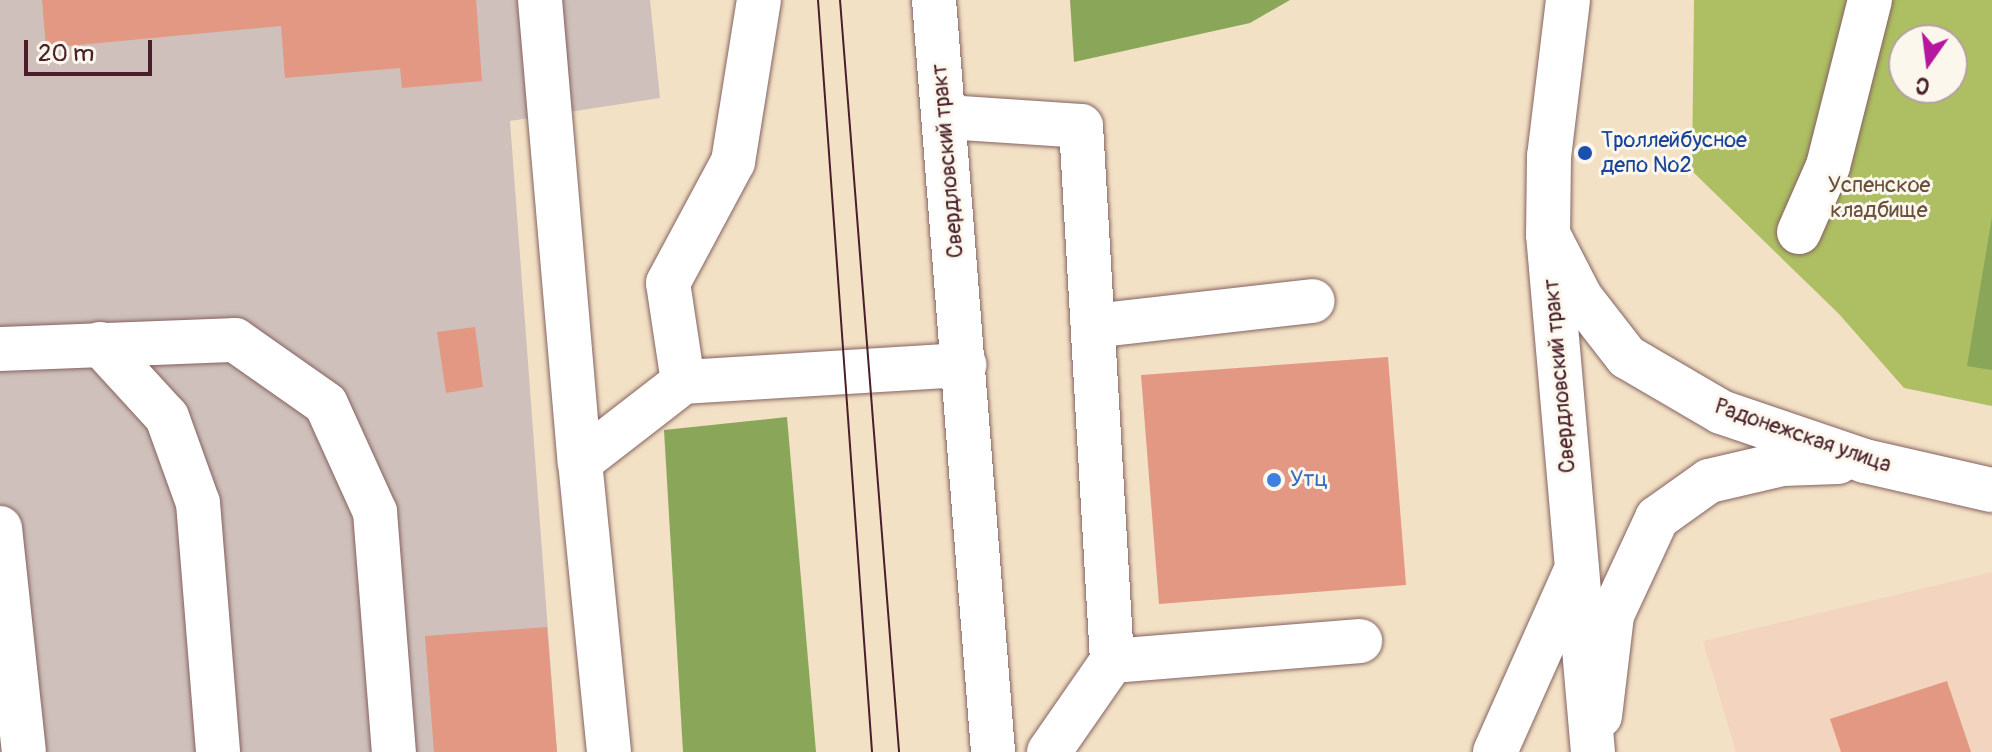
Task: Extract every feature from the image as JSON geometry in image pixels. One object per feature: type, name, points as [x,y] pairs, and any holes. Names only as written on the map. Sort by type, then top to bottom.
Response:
[{"type":"main road","points":[[540,0],[609,752]]},
{"type":"main road","points":[[683,382],[668,283],[733,162],[759,0]]},
{"type":"main road","name":"Свердловский тракт","points":[[934,0],[946,111],[993,752]]},
{"type":"main road","points":[[947,0],[946,111],[1081,126],[1112,661],[1049,752]]},
{"type":"main road","name":"Свердловский тракт","points":[[1568,0],[1549,156],[1548,234],[1594,752]]},
{"type":"main road","points":[[1799,232],[1828,166],[1870,0]]},
{"type":"main road","name":"Радонежская улица","points":[[1548,234],[1581,298],[1627,357],[1721,412],[1865,461],[1992,490]]},
{"type":"main road","points":[[1093,326],[1313,301]]},
{"type":"main road","points":[[0,349],[235,340],[326,404],[375,512],[394,752]]},
{"type":"main road","points":[[100,344],[167,417],[198,503],[218,752]]},
{"type":"main road","points":[[580,462],[683,382],[964,365]]},
{"type":"main road","points":[[1594,752],[1612,615],[1657,518],[1709,481],[1782,464],[1865,461]]},
{"type":"main road","points":[[0,528],[24,752]]},
{"type":"main road","points":[[1495,752],[1577,568]]},
{"type":"main road","points":[[1112,661],[1360,641]]},
{"type":"shaded area","points":[[0,0],[650,0],[660,98],[510,121],[557,752],[0,752]]},
{"type":"shaded area","points":[[1992,572],[1992,752],[1736,752],[1703,641]]},
{"type":"green space","points":[[1070,0],[1290,0],[1250,23],[1074,62]]},
{"type":"green space","name":"Успенское кладбище","points":[[1694,0],[1992,0],[1992,406],[1904,388],[1839,314],[1692,171]]},
{"type":"green space","points":[[1992,217],[1992,370],[1967,366]]},
{"type":"green space","points":[[787,417],[816,752],[683,752],[664,430]]},
{"type":"building","points":[[42,0],[476,0],[482,81],[402,88],[400,68],[285,78],[281,26],[46,48]]},
{"type":"building","points":[[475,327],[483,387],[446,393],[437,332]]},
{"type":"building","name":"Утц","points":[[1388,357],[1406,585],[1159,604],[1141,375]]},
{"type":"building","points":[[547,627],[557,752],[434,752],[425,636]]},
{"type":"building","points":[[1947,681],[1971,752],[1841,752],[1830,719]]},
{"type":"tram line","points":[[818,0],[872,752]]},
{"type":"tram line","points":[[840,0],[899,752]]},
{"type":"place","name":"Троллейбусное депо №2","points":[[1585,153]]},
{"type":"place","name":"Утц","points":[[1274,480]]}]
